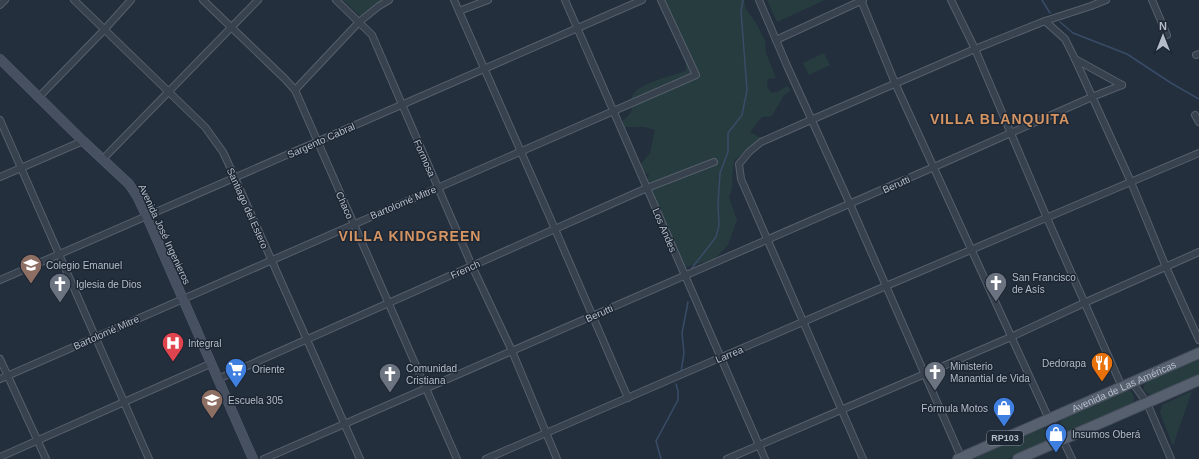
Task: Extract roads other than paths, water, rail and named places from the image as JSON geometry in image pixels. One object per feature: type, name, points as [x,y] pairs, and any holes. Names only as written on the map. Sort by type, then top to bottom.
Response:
[{"type":"main road","name":"Avenida José Ingenieros","points":[[0,59],[38,98],[134,190],[253,459]]},
{"type":"main road","name":"Avenida de Las Américas","points":[[1049,419],[1199,353]]},
{"type":"main road","name":"RP103","points":[[1018,459],[1199,380]]},
{"type":"main road","name":"RP103","points":[[960,459],[1049,419]]},
{"type":"street","points":[[0,5],[5,0]]},
{"type":"street","name":"Santiago del Estero","points":[[74,0],[169,92],[209,133],[223,152],[360,459]]},
{"type":"street","points":[[38,98],[131,0]]},
{"type":"street","name":"Chaco","points":[[202,0],[232,27],[295,90],[457,459]]},
{"type":"street","points":[[102,160],[258,0]]},
{"type":"street","name":"Formosa","points":[[336,0],[372,35],[472,266],[512,351],[557,459]]},
{"type":"street","points":[[295,90],[359,22],[389,0]]},
{"type":"street","points":[[454,0],[556,229],[628,398]]},
{"type":"street","points":[[459,11],[488,0]]},
{"type":"street","name":"Los Andes","points":[[565,0],[765,459]]},
{"type":"street","name":"Sargento Cabral","points":[[0,280],[642,0]]},
{"type":"street","name":"Bartolomé Mitre","points":[[0,379],[696,75],[661,0]]},
{"type":"street","points":[[759,0],[886,286],[960,459]]},
{"type":"street","points":[[776,40],[862,0],[896,83],[1011,336],[1049,419],[1063,440],[1072,459]]},
{"type":"street","points":[[951,0],[975,49],[1047,218],[1122,387]]},
{"type":"street","points":[[863,459],[741,179],[739,164],[749,152],[761,142],[975,49],[1045,21],[1106,0]]},
{"type":"street","points":[[1152,0],[1167,35]]},
{"type":"street","points":[[1045,21],[1065,39],[1075,59],[1131,182],[1166,267],[1199,340]]},
{"type":"street","name":"Berutti","points":[[264,459],[768,240],[1092,96],[1122,85],[1075,59]]},
{"type":"street","points":[[1195,115],[1199,122]]},
{"type":"street","points":[[0,120],[149,459]]},
{"type":"street","points":[[0,177],[82,141]]},
{"type":"street","name":"Larrea","points":[[486,459],[886,286],[1199,153]]},
{"type":"street","name":"French","points":[[218,379],[647,188],[714,162]]},
{"type":"street","points":[[727,459],[1011,336],[1199,252]]},
{"type":"street","points":[[0,359],[46,459]]},
{"type":"street","points":[[0,457],[210,364]]},
{"type":"street","points":[[1132,382],[1146,403],[1171,459]]},
{"type":"waterway","points":[[692,268],[716,237],[719,225],[718,204],[720,173],[728,152],[728,133],[742,115],[747,90],[741,11],[743,0]]},
{"type":"waterway","points":[[1042,0],[1050,13]]},
{"type":"waterway","points":[[1060,22],[1073,33],[1127,54],[1171,83],[1199,99]]},
{"type":"waterway","points":[[681,372],[684,353],[682,333],[688,302]]},
{"type":"waterway","points":[[661,459],[656,441],[678,400],[676,384]]},
{"type":"place","name":"Colegio Emanuel","points":[[31,284]]},
{"type":"place","name":"San Francisco de Asís","points":[[996,302]]},
{"type":"place","name":"Iglesia de Dios","points":[[60,304]]},
{"type":"place","name":"Integral","points":[[173,362]]},
{"type":"place","name":"Dedorapa","points":[[1102,382]]},
{"type":"place","name":"Oriente","points":[[236,388]]},
{"type":"place","name":"Ministerio Manantial de Vida","points":[[935,392]]},
{"type":"place","name":"Comunidad Cristiana","points":[[390,394]]},
{"type":"place","name":"Escuela 305","points":[[212,420]]},
{"type":"place","name":"Fórmula Motos","points":[[1004,428]]},
{"type":"place","name":"Insumos Oberá","points":[[1056,454]]},
{"type":"district","name":"VILLA BLANQUITA","points":[[1000,119]]},
{"type":"district","name":"VILLA KINDGREEN","points":[[410,236]]}]
